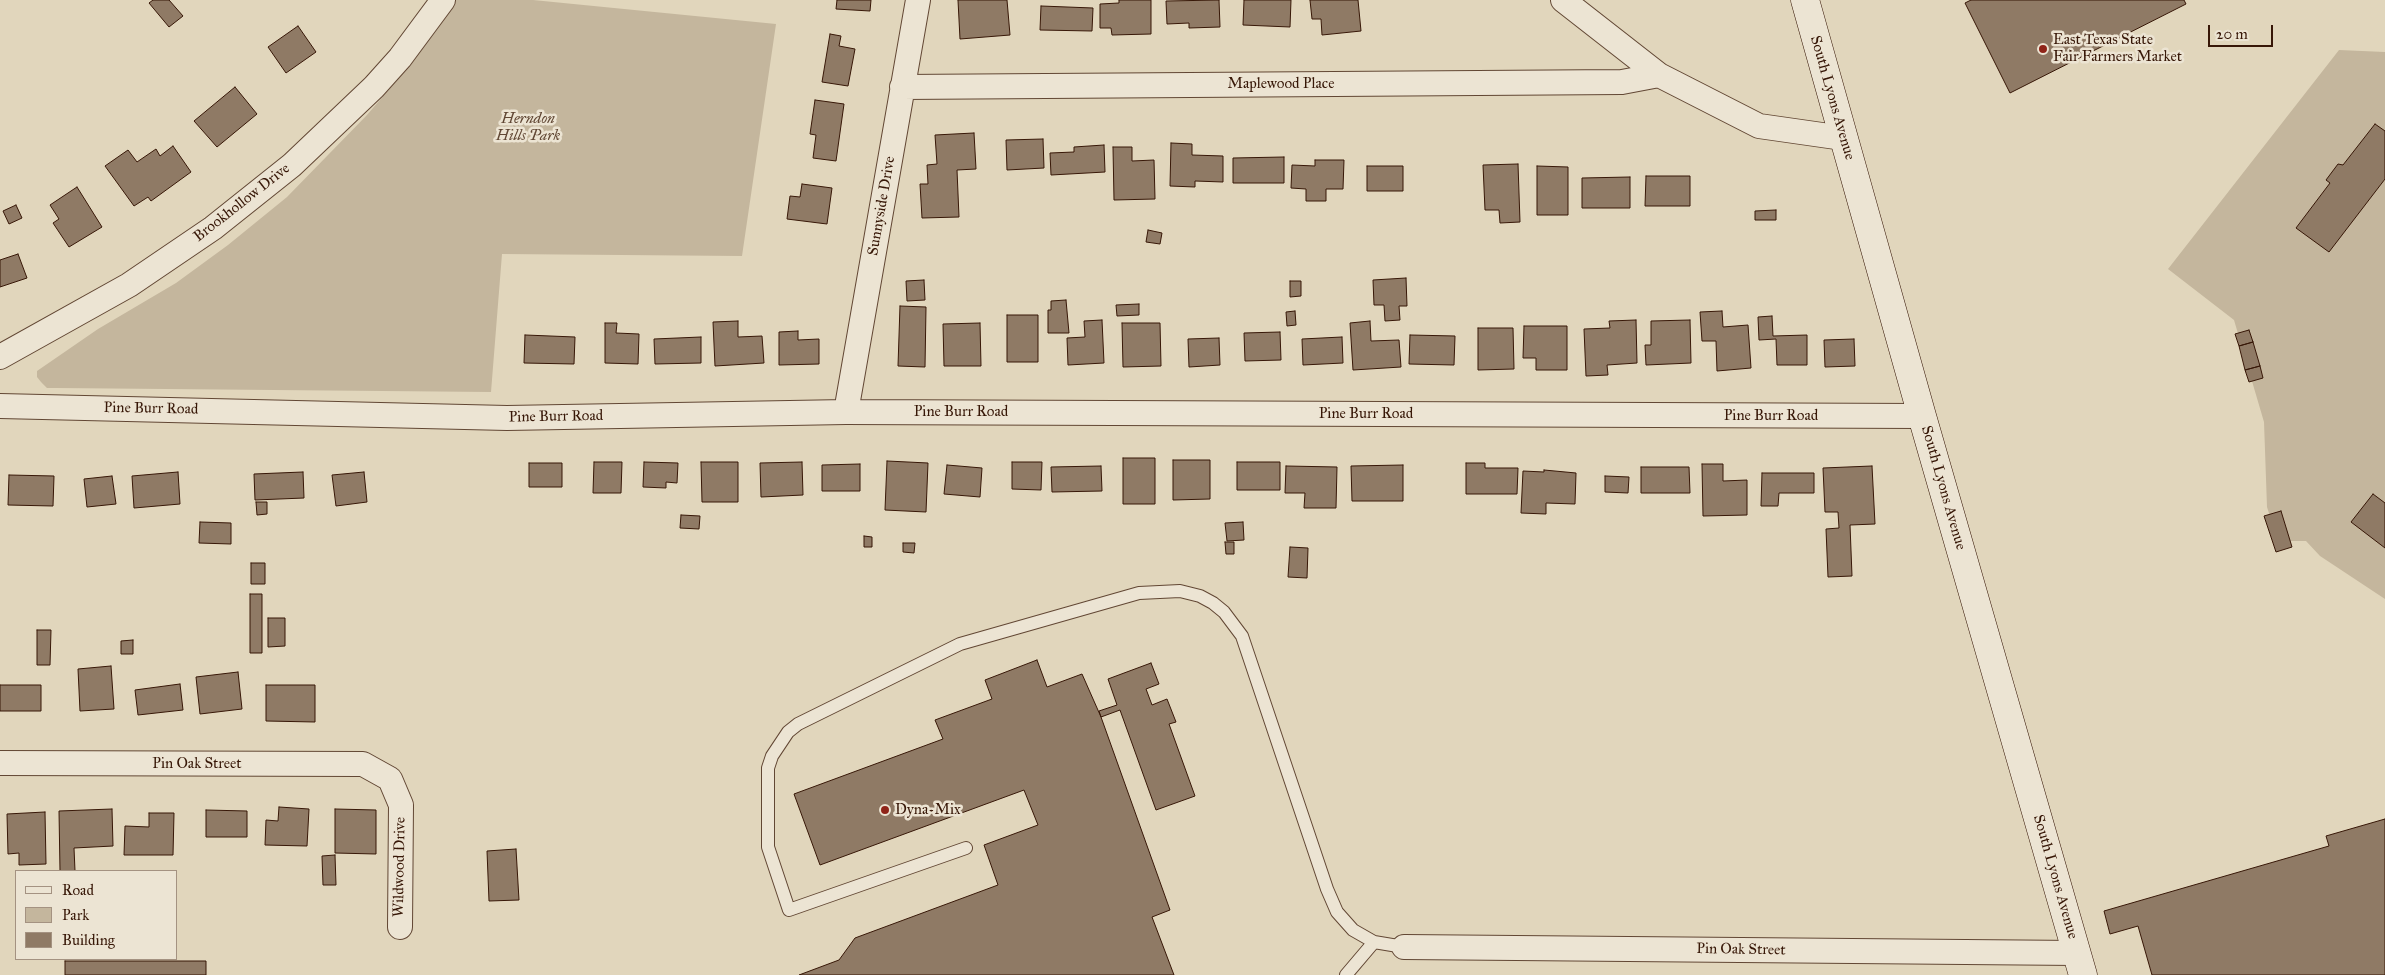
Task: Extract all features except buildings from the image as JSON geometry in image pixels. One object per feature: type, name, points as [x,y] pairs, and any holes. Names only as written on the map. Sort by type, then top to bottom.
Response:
[{"type":"street","name":"Brookhollow Drive","points":[[0,357],[129,285],[213,228],[292,165],[374,87],[400,58],[443,0]]},
{"type":"street","name":"Sunnyside Drive","points":[[846,412],[918,0]]},
{"type":"street","points":[[1563,0],[1659,76],[1759,126],[1843,138]]},
{"type":"street","name":"South Lyons Avenue","points":[[1805,0],[1922,416],[2080,964]]},
{"type":"street","name":"Maplewood Place","points":[[902,87],[1622,82],[1659,76]]},
{"type":"street","name":"Pine Burr Road","points":[[0,406],[507,418],[846,412],[1922,416]]},
{"type":"street","name":"Pin Oak Street","points":[[0,763],[364,764],[390,779]]},
{"type":"street","name":"Wildwood Drive","points":[[390,779],[401,805],[400,927]]},
{"type":"street","name":"Pin Oak Street","points":[[1404,947],[2080,964]]},
{"type":"lane","points":[[966,848],[789,910],[768,847],[768,768],[772,756],[788,732],[798,724],[960,644],[1139,593],[1180,591],[1200,596],[1213,602],[1224,612],[1242,636],[1327,889],[1337,912],[1353,930],[1374,942],[1404,947]]},
{"type":"lane","points":[[1346,975],[1374,942]]},
{"type":"green space","name":"Herndon Hills Park","points":[[456,0],[533,0],[776,24],[742,256],[502,254],[491,392],[47,388],[41,382],[37,377],[37,371],[98,329],[176,283],[228,245],[287,197],[367,115],[415,59]]},
{"type":"green space","points":[[2339,50],[2385,52],[2385,599],[2320,556],[2306,541],[2278,541],[2267,507],[2264,422],[2234,320],[2168,269]]},
{"type":"place","name":"East Texas State Fair Farmers Market","points":[[2043,49]]},
{"type":"place","name":"Dyna-Mix","points":[[885,810]]}]
